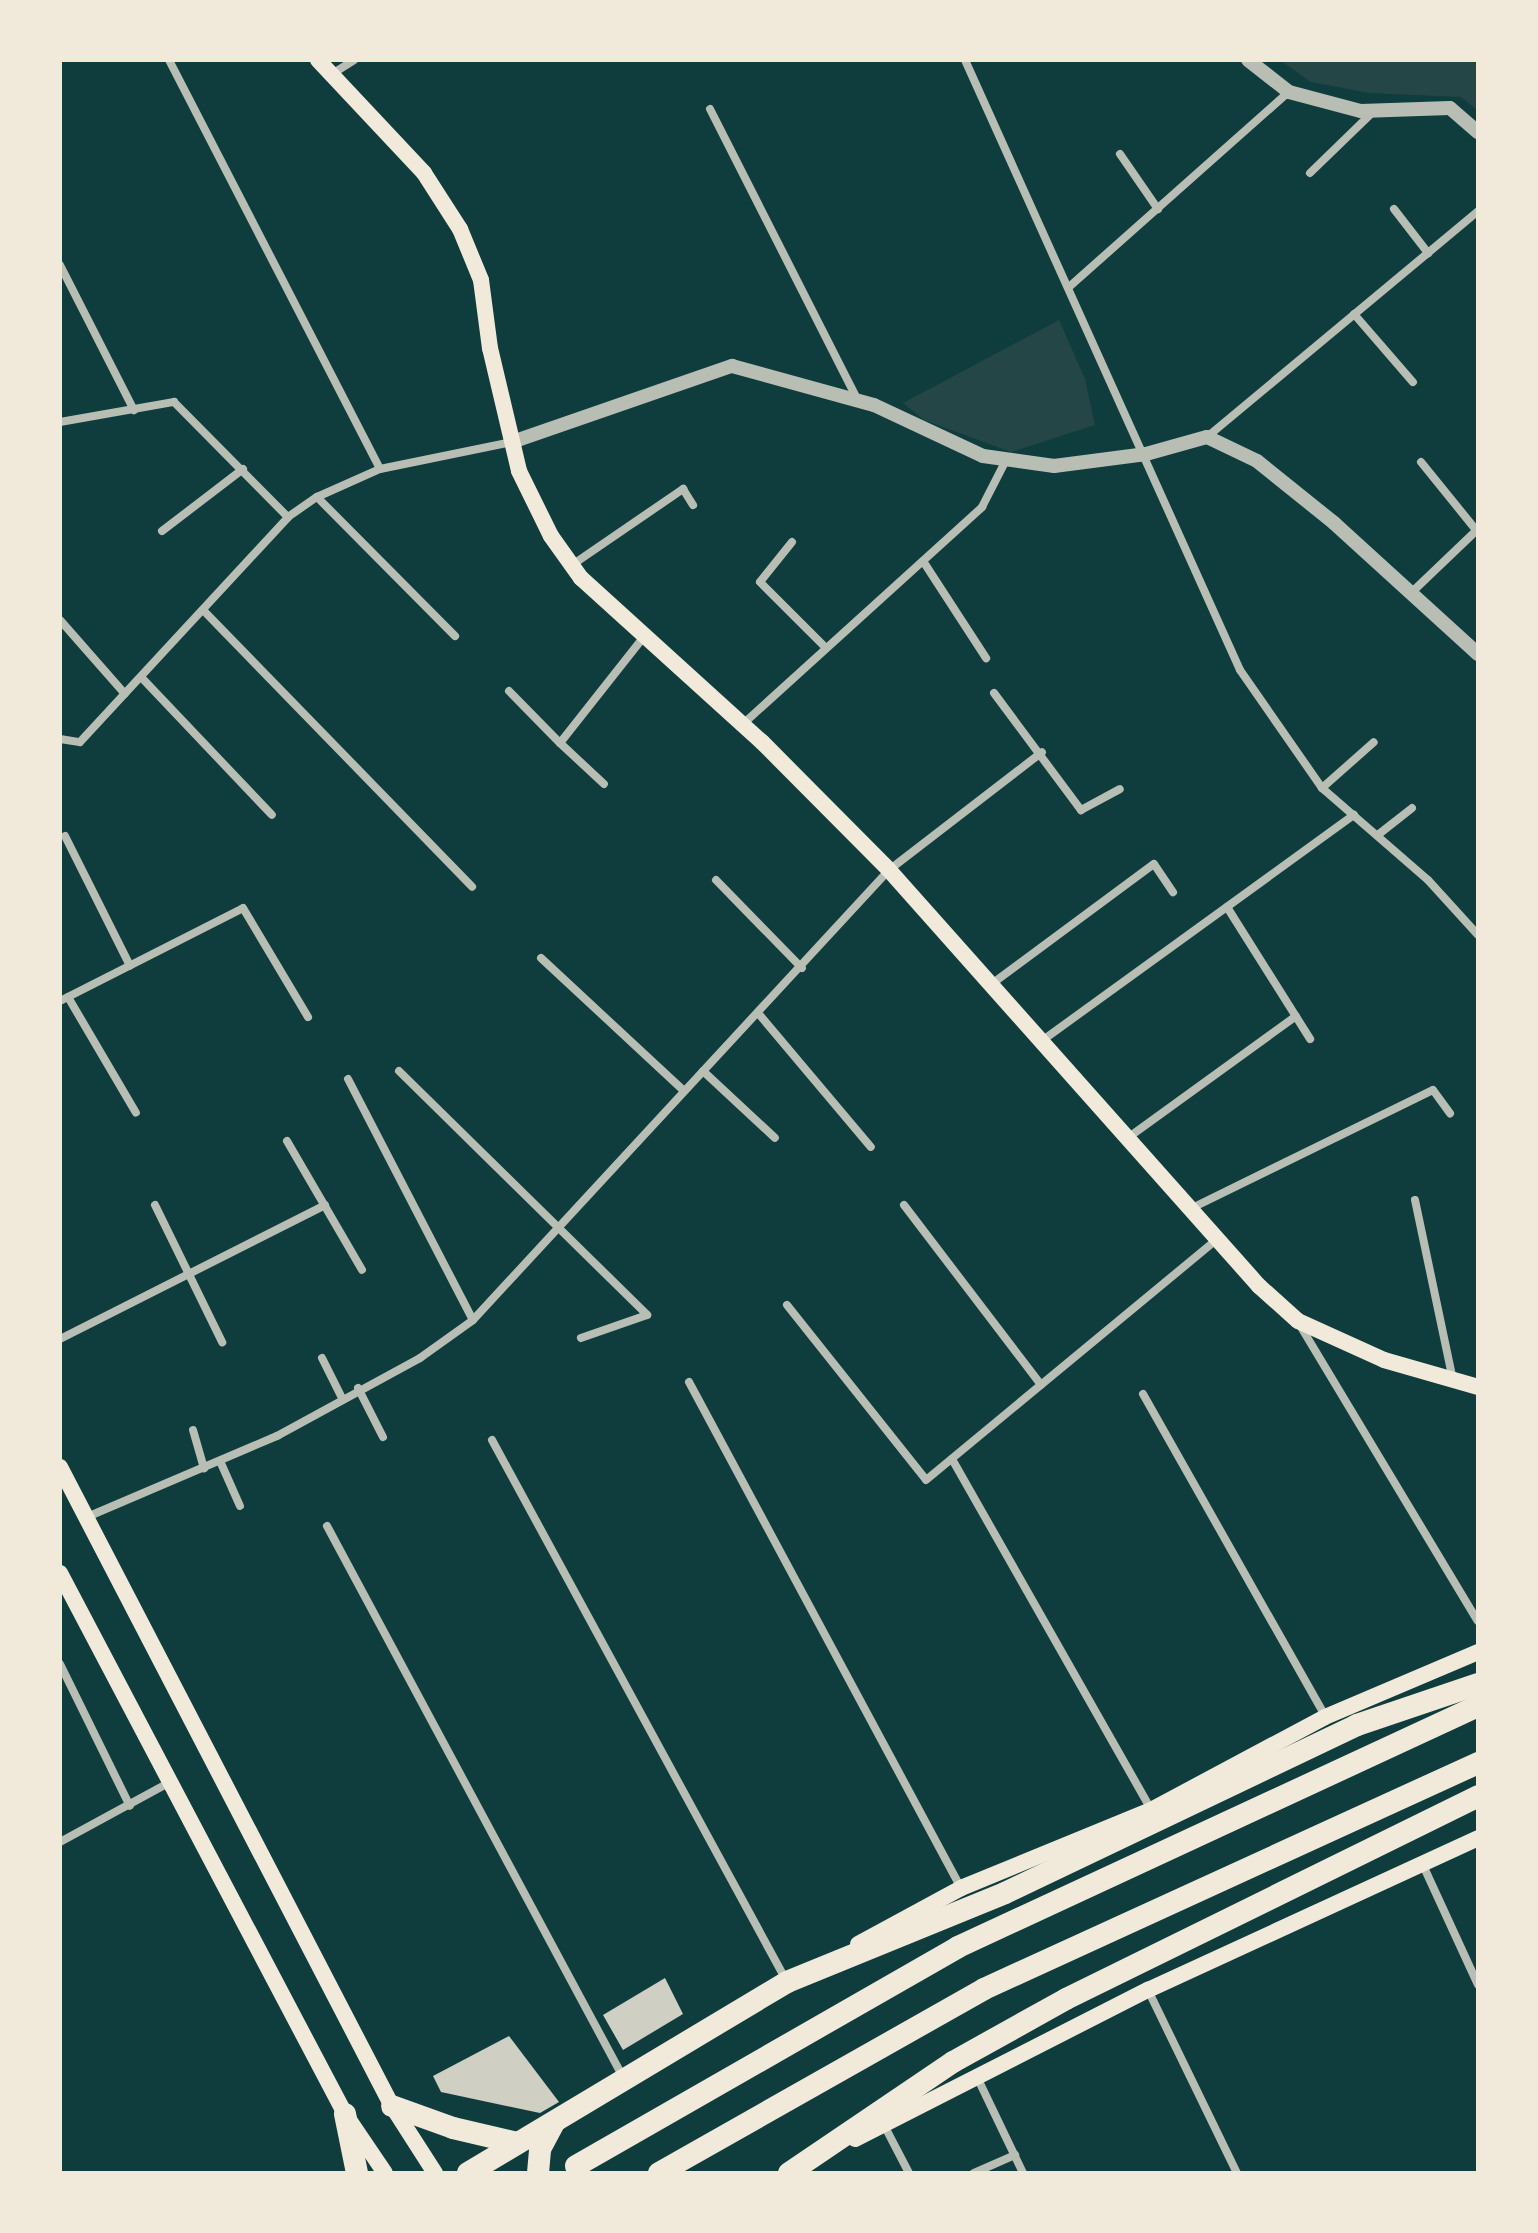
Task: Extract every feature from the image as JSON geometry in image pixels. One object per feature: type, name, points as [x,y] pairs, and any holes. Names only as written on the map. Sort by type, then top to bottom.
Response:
[{"type":"highway","points":[[468,2173],[787,1982],[1005,1893],[1357,1725],[1478,1684]]},
{"type":"highway","points":[[576,2166],[958,1947],[1478,1706]]},
{"type":"highway","points":[[659,2173],[984,1989],[1478,1763]]},
{"type":"highway","points":[[795,2170],[953,2062],[1066,1999],[1478,1796]]},
{"type":"highway","points":[[392,2106],[453,2128],[517,2143]]},
{"type":"highway","points":[[345,2114],[357,2173]]},
{"type":"highway","points":[[538,2173],[540,2149],[554,2123]]},
{"type":"main road","points":[[318,60],[424,173],[460,229],[481,280],[490,348],[519,471],[572,565],[643,638],[742,725],[889,870],[1219,1238],[1298,1321],[1384,1360],[1478,1387]]},
{"type":"main road","points":[[60,1467],[392,2106],[435,2173]]},
{"type":"main road","points":[[60,1573],[345,2114],[385,2173]]},
{"type":"main road","points":[[787,1982],[961,1888],[1151,1810],[1325,1717],[1478,1652]]},
{"type":"main road","points":[[795,2170],[1148,1990],[1478,1838]]},
{"type":"street","points":[[169,60],[380,469]]},
{"type":"street","points":[[331,74],[354,60]]},
{"type":"street","points":[[965,60],[1146,454],[1240,670],[1322,788],[1379,834],[1478,935]]},
{"type":"street","points":[[1248,60],[1289,92],[1361,111],[1450,108],[1478,132]]},
{"type":"street","points":[[1069,287],[1289,92]]},
{"type":"street","points":[[710,109],[857,400]]},
{"type":"street","points":[[1310,173],[1376,110]]},
{"type":"street","points":[[1120,154],[1158,209]]},
{"type":"street","points":[[1394,209],[1428,253]]},
{"type":"street","points":[[60,739],[80,742],[288,517],[317,497],[380,469],[512,442],[732,366],[857,400],[983,456],[1054,466],[1146,454],[1207,437],[1478,211]]},
{"type":"street","points":[[60,265],[134,410]]},
{"type":"street","points":[[1354,314],[1413,382]]},
{"type":"street","points":[[60,422],[174,402],[288,517]]},
{"type":"street","points":[[1207,437],[1257,461],[1356,541],[1478,654]]},
{"type":"street","points":[[742,725],[982,507],[1006,460]]},
{"type":"street","points":[[1411,593],[1477,530],[1421,462]]},
{"type":"street","points":[[162,531],[243,469]]},
{"type":"street","points":[[572,565],[683,489],[693,505]]},
{"type":"street","points":[[317,497],[455,636]]},
{"type":"street","points":[[792,542],[760,582],[826,648]]},
{"type":"street","points":[[923,561],[986,658]]},
{"type":"street","points":[[203,610],[472,887]]},
{"type":"street","points":[[60,620],[125,694]]},
{"type":"street","points":[[560,743],[643,638]]},
{"type":"street","points":[[141,677],[272,815]]},
{"type":"street","points":[[509,691],[604,784]]},
{"type":"street","points":[[994,693],[1042,752],[1081,810],[1120,789]]},
{"type":"street","points":[[1322,788],[1374,742]]},
{"type":"street","points":[[86,1518],[277,1436],[358,1388],[420,1358],[473,1320],[802,968],[889,870],[1042,752]]},
{"type":"street","points":[[1379,834],[1412,808]]},
{"type":"street","points":[[1043,1040],[1354,815]]},
{"type":"street","points":[[65,836],[130,966]]},
{"type":"street","points":[[993,983],[1154,864],[1173,892]]},
{"type":"street","points":[[716,880],[802,968]]},
{"type":"street","points":[[1227,907],[1310,1039]]},
{"type":"street","points":[[136,1113],[64,999],[243,908],[308,1017]]},
{"type":"street","points":[[541,958],[684,1091]]},
{"type":"street","points":[[758,1013],[871,1147]]},
{"type":"street","points":[[1129,1137],[1296,1016]]},
{"type":"street","points":[[399,1071],[560,1225],[647,1315],[581,1338]]},
{"type":"street","points":[[703,1071],[775,1138]]},
{"type":"street","points":[[348,1079],[473,1320]]},
{"type":"street","points":[[1192,1208],[1433,1090],[1450,1113]]},
{"type":"street","points":[[287,1141],[362,1270]]},
{"type":"street","points":[[1415,1200],[1453,1380]]},
{"type":"street","points":[[155,1205],[222,1342]]},
{"type":"street","points":[[60,1339],[325,1205]]},
{"type":"street","points":[[904,1205],[1041,1385]]},
{"type":"street","points":[[787,1305],[926,1480],[1219,1238]]},
{"type":"street","points":[[1298,1321],[1478,1621]]},
{"type":"street","points":[[322,1358],[342,1398]]},
{"type":"street","points":[[689,1382],[961,1888]]},
{"type":"street","points":[[358,1388],[383,1437]]},
{"type":"street","points":[[1143,1394],[1325,1717]]},
{"type":"street","points":[[193,1430],[204,1468]]},
{"type":"street","points":[[492,1440],[787,1982]]},
{"type":"street","points":[[952,1459],[1151,1810]]},
{"type":"street","points":[[220,1461],[240,1506]]},
{"type":"street","points":[[327,1526],[624,2080]]},
{"type":"street","points":[[60,1664],[130,1806]]},
{"type":"street","points":[[60,1842],[170,1782]]},
{"type":"street","points":[[1422,1863],[1478,1985]]},
{"type":"street","points":[[1148,1990],[1237,2173]]},
{"type":"street","points":[[977,2077],[1023,2173]]},
{"type":"street","points":[[884,2124],[909,2173]]},
{"type":"street","points":[[974,2173],[1015,2155]]},
{"type":"shaded area","points":[[1280,60],[1473,61],[1478,65],[1478,111],[1461,97],[1369,93],[1311,82]]},
{"type":"shaded area","points":[[1059,320],[1085,379],[1095,425],[1011,452],[924,420],[903,403]]},
{"type":"building","points":[[665,1978],[683,2014],[623,2050],[603,2015]]},
{"type":"building","points":[[509,2036],[559,2102],[540,2113],[441,2092],[433,2076]]}]
